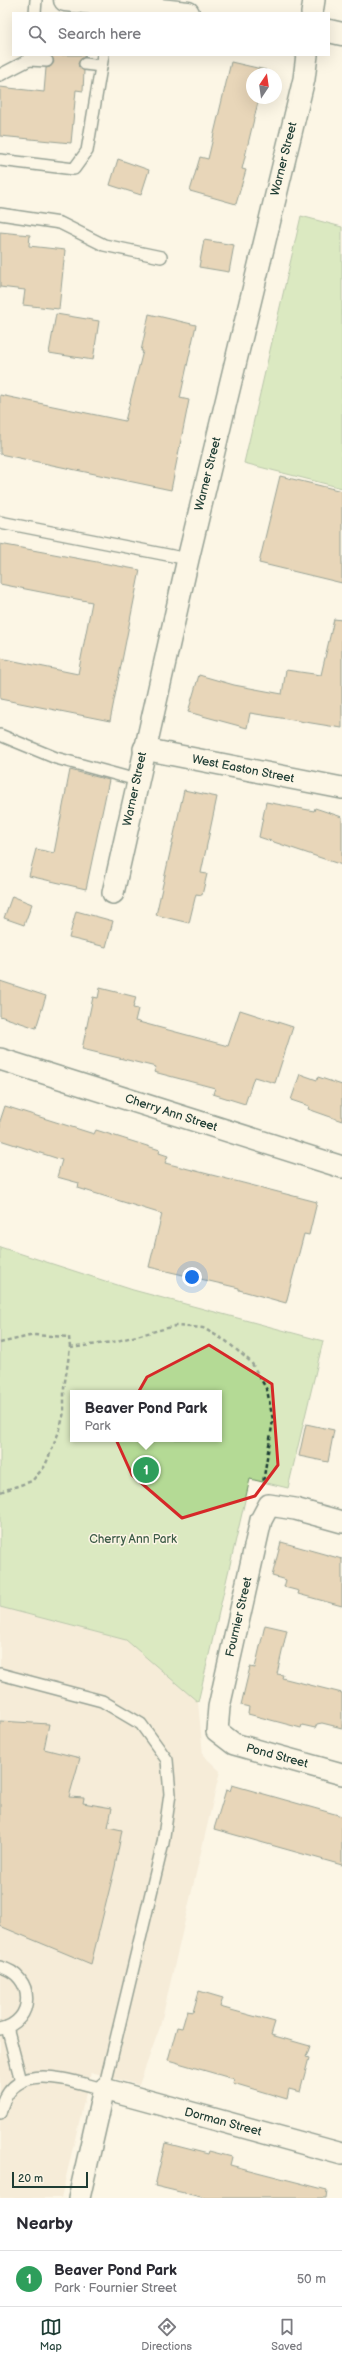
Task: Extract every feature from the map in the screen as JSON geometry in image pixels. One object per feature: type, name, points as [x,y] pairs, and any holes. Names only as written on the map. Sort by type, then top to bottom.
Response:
[{"type":"main road","points":[[65,0],[112,9],[169,12]]},
{"type":"main road","points":[[330,31],[342,34]]},
{"type":"street","points":[[312,12],[314,0]]},
{"type":"street","name":"Warner Street","points":[[113,893],[137,780],[188,559],[304,79],[307,56]]},
{"type":"street","name":"West Easton Street","points":[[144,749],[342,788]]},
{"type":"street","name":"Cherry Ann Street","points":[[0,1059],[342,1168]]},
{"type":"street","points":[[269,1505],[295,1509],[342,1522]]},
{"type":"street","name":"Fournier Street","points":[[217,1731],[219,1708],[261,1520],[269,1505]]},
{"type":"street","name":"Pond Street","points":[[217,1731],[234,1744],[342,1774]]},
{"type":"street","points":[[79,2198],[104,2089]]},
{"type":"street","name":"Dorman Street","points":[[104,2089],[342,2154]]},
{"type":"lane","points":[[35,12],[36,0]]},
{"type":"lane","points":[[0,75],[29,58],[47,61]]},
{"type":"lane","points":[[0,160],[74,169],[87,151],[102,60],[85,64]]},
{"type":"lane","points":[[0,214],[60,224],[104,246],[160,257]]},
{"type":"lane","points":[[0,522],[188,559]]},
{"type":"lane","points":[[0,735],[56,758],[137,780]]},
{"type":"lane","points":[[0,1674],[102,1701],[141,1724],[167,1760],[170,1794],[163,1843],[104,2089],[47,2076],[39,2076],[21,2081],[5,2097],[0,2113]]},
{"type":"lane","points":[[0,1966],[11,1970],[19,1976],[27,1994],[27,2005],[23,2014],[4,2028],[21,2081]]},
{"type":"path","points":[[70,1348],[113,1342],[175,1326],[203,1328],[226,1340],[251,1362],[268,1390],[273,1420],[262,1479],[269,1505]]},
{"type":"path","points":[[0,1343],[34,1336],[55,1335],[69,1337],[70,1348],[65,1374],[64,1412],[60,1429],[45,1466],[32,1481],[0,1492]]},
{"type":"highlighted area","points":[[209,1345],[272,1384],[278,1465],[255,1496],[182,1518],[132,1475],[114,1435],[147,1377]]},
{"type":"shaded area","points":[[0,1607],[126,1640],[198,1702],[203,1755],[220,1771],[160,2027],[139,2085],[91,2072],[61,2198],[0,2198]]},
{"type":"green space","points":[[301,216],[342,227],[342,488],[244,463]]},
{"type":"green space","name":"Cherry Ann Park","points":[[0,1247],[133,1290],[323,1341],[288,1488],[250,1479],[198,1702],[126,1640],[0,1607]]},
{"type":"building","points":[[51,56],[85,56],[78,63],[79,67],[84,71],[83,91],[76,90],[71,143],[0,136],[0,87],[44,92],[46,68],[50,67],[54,62]]},
{"type":"building","points":[[231,62],[257,68],[246,68],[246,104],[258,104],[242,169],[246,170],[236,204],[190,191],[200,157],[208,159]]},
{"type":"building","points":[[118,159],[149,170],[141,195],[110,185]]},
{"type":"building","points":[[0,232],[30,235],[29,246],[65,250],[59,309],[23,305],[25,290],[0,287]]},
{"type":"building","points":[[204,240],[234,245],[229,272],[199,267]]},
{"type":"building","points":[[56,314],[99,321],[93,360],[49,353]]},
{"type":"building","points":[[149,314],[196,325],[180,398],[189,400],[171,490],[0,454],[0,395],[125,421],[143,351],[141,351]]},
{"type":"building","points":[[280,476],[342,491],[342,583],[259,563]]},
{"type":"building","points":[[0,544],[140,570],[110,721],[0,699],[0,658],[78,674],[92,602],[0,584]]},
{"type":"building","points":[[334,619],[342,620],[342,728],[250,713],[247,728],[188,712],[199,675],[234,685],[282,694],[286,670],[321,675]]},
{"type":"building","points":[[70,770],[109,780],[86,889],[29,876],[36,849],[54,853]]},
{"type":"building","points":[[184,790],[217,797],[201,873],[207,874],[202,895],[196,894],[189,923],[156,915]]},
{"type":"building","points":[[266,802],[314,811],[315,808],[342,817],[342,865],[259,837]]},
{"type":"building","points":[[12,896],[32,904],[24,925],[4,918]]},
{"type":"building","points":[[76,911],[113,921],[106,947],[69,938]]},
{"type":"building","points":[[0,981],[46,996],[36,1028],[0,1016]]},
{"type":"building","points":[[100,988],[136,997],[133,1008],[138,1009],[135,1021],[228,1046],[240,1010],[293,1027],[275,1083],[254,1077],[245,1104],[213,1094],[215,1088],[154,1072],[156,1067],[82,1049],[93,997],[98,998]]},
{"type":"building","points":[[300,1074],[317,1080],[318,1077],[342,1085],[342,1121],[308,1109],[309,1106],[291,1100]]},
{"type":"building","points":[[5,1106],[94,1134],[96,1130],[160,1150],[159,1153],[168,1156],[165,1163],[317,1202],[309,1235],[304,1234],[286,1303],[239,1290],[239,1288],[149,1267],[162,1214],[78,1188],[79,1183],[57,1177],[62,1160],[0,1140],[0,1121]]},
{"type":"building","points":[[306,1424],[334,1430],[328,1462],[299,1456]]},
{"type":"building","points":[[281,1542],[342,1559],[342,1606],[298,1594],[299,1591],[284,1587],[286,1580],[272,1576]]},
{"type":"building","points":[[265,1625],[287,1630],[277,1674],[283,1675],[282,1678],[342,1693],[342,1728],[322,1723],[317,1724],[315,1728],[302,1725],[301,1728],[248,1714],[249,1707],[241,1705],[250,1667],[255,1668]]},
{"type":"building","points":[[0,1721],[49,1724],[44,1749],[80,1758],[69,1797],[84,1798],[83,1803],[112,1808],[108,1827],[122,1830],[115,1867],[91,1964],[0,1926]]},
{"type":"building","points":[[232,1785],[342,1816],[342,1865],[214,1829],[226,1790],[230,1791]]},
{"type":"building","points":[[199,1991],[223,1998],[220,2007],[275,2022],[271,2035],[310,2046],[306,2057],[309,2058],[300,2092],[289,2089],[287,2099],[233,2083],[234,2079],[168,2060],[177,2027],[182,2028],[187,2011],[193,2012]]},
{"type":"building","points":[[165,2143],[208,2154],[209,2151],[232,2157],[230,2165],[327,2190],[326,2198],[205,2198],[155,2186]]},
{"type":"place","name":"Beaver Pond Park","points":[[146,1470]]}]
